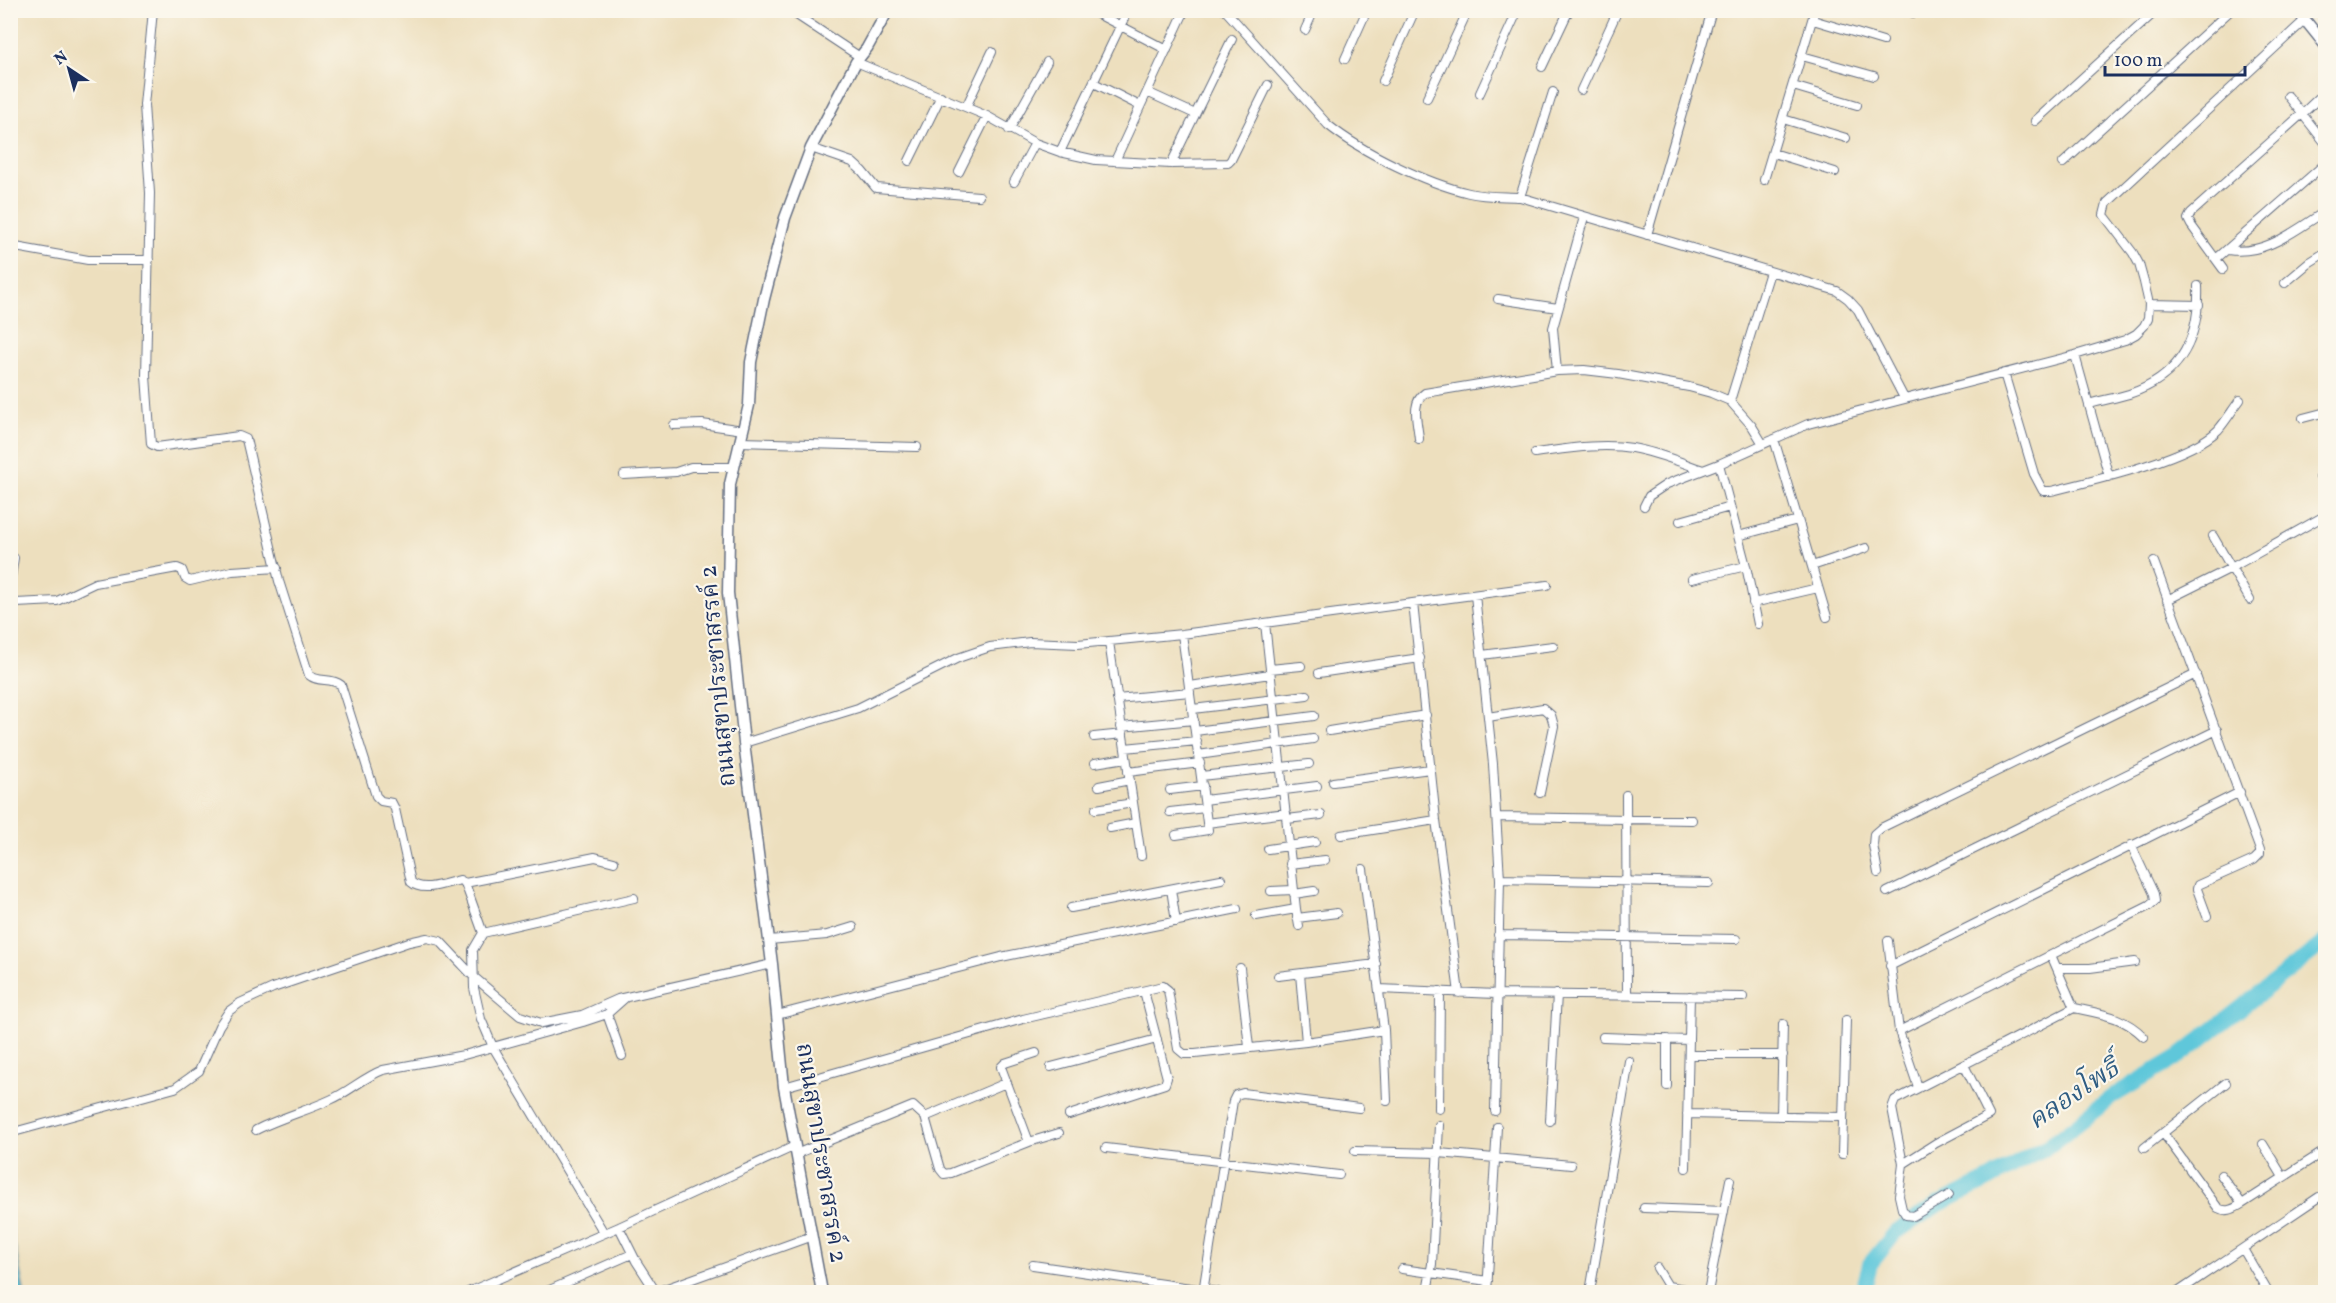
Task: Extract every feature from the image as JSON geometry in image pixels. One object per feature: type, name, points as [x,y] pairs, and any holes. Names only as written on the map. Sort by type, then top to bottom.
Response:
[{"type":"street","points":[[153,10],[144,105],[150,193],[146,376],[152,444],[157,447],[239,436],[246,439],[277,568],[309,675],[314,679],[336,681],[341,685],[376,796],[381,801],[392,803],[395,809],[411,882],[423,887],[460,880],[465,883],[483,933]]},
{"type":"street","points":[[789,10],[858,59],[987,116],[1035,143],[1080,158],[1171,164],[1228,163],[1269,85]]},
{"type":"street","name":"ถนนสุขาประชาสรรค์ 2","points":[[822,1293],[784,1087],[772,964],[744,743],[728,593],[730,484],[749,405],[751,362],[764,299],[785,218],[811,148],[858,59],[867,48],[888,10]]},
{"type":"street","points":[[1090,10],[1167,50]]},
{"type":"street","points":[[1060,152],[1128,10]]},
{"type":"street","points":[[1115,161],[1185,10]]},
{"type":"street","points":[[1225,10],[1328,125],[1342,136],[1424,180],[1471,194],[1520,197],[1836,291],[1848,298],[1858,310],[1904,398]]},
{"type":"street","points":[[1305,30],[1314,10]]},
{"type":"street","points":[[1345,59],[1367,10]]},
{"type":"street","points":[[1383,81],[1415,10]]},
{"type":"street","points":[[1427,98],[1468,10]]},
{"type":"street","points":[[1480,93],[1518,10]]},
{"type":"street","points":[[1542,67],[1569,10]]},
{"type":"street","points":[[1581,90],[1618,10]]},
{"type":"street","points":[[1647,235],[1712,10]]},
{"type":"street","points":[[1764,180],[1815,10]]},
{"type":"street","points":[[2035,121],[2157,10]]},
{"type":"street","points":[[2063,163],[2231,10]]},
{"type":"street","points":[[1644,506],[1654,490],[1719,465],[1808,424],[2074,355],[2125,340],[2136,334],[2148,318],[2149,304],[2139,264],[2104,215],[2107,203],[2302,14],[2325,46]]},
{"type":"street","points":[[1813,20],[1883,41]]},
{"type":"street","points":[[1171,164],[1232,39]]},
{"type":"street","points":[[966,107],[992,52]]},
{"type":"street","points":[[1802,56],[1874,75]]},
{"type":"street","points":[[1009,130],[1047,62]]},
{"type":"street","points":[[1094,83],[1140,106]]},
{"type":"street","points":[[1793,86],[1857,105]]},
{"type":"street","points":[[2223,269],[2191,225],[2188,219],[2191,213],[2323,96],[2325,86]]},
{"type":"street","points":[[1147,92],[1195,114]]},
{"type":"street","points":[[1520,197],[1553,92]]},
{"type":"street","points":[[909,161],[941,96]]},
{"type":"street","points":[[2288,96],[2325,144]]},
{"type":"street","points":[[959,172],[987,116]]},
{"type":"street","points":[[1783,119],[1846,138]]},
{"type":"street","points":[[1014,182],[1035,143]]},
{"type":"street","points":[[811,148],[852,162],[876,188],[979,196]]},
{"type":"street","points":[[1773,153],[1835,172]]},
{"type":"street","points":[[2216,259],[2325,163]]},
{"type":"street","points":[[2228,250],[2246,252],[2269,245],[2325,212]]},
{"type":"street","points":[[1557,371],[1553,328],[1584,217]]},
{"type":"street","points":[[10,246],[88,260],[149,260]]},
{"type":"street","points":[[2285,283],[2325,252]]},
{"type":"street","points":[[1730,401],[1770,272]]},
{"type":"street","points":[[2089,404],[2130,394],[2168,372],[2184,356],[2191,342],[2199,305],[2198,286]]},
{"type":"street","points":[[1498,299],[1558,308]]},
{"type":"street","points":[[2149,304],[2199,305]]},
{"type":"street","points":[[2074,355],[2109,477]]},
{"type":"street","points":[[1419,439],[1415,403],[1418,397],[1425,393],[1557,371],[1584,370],[1665,382],[1711,393],[1730,401],[1748,420],[1763,444]]},
{"type":"street","points":[[2004,373],[2034,474],[2043,490],[2051,491],[2109,477],[2198,444],[2218,430],[2240,400]]},
{"type":"street","points":[[2303,418],[2325,412]]},
{"type":"street","points":[[674,425],[702,424],[743,430]]},
{"type":"street","points":[[1774,439],[1827,617]]},
{"type":"street","points":[[740,442],[917,447]]},
{"type":"street","points":[[1535,453],[1580,448],[1629,448],[1647,451],[1703,470]]},
{"type":"street","points":[[1719,465],[1746,566],[1758,624]]},
{"type":"street","points":[[624,475],[676,472],[691,467],[735,466]]},
{"type":"street","points":[[2320,477],[2325,485]]},
{"type":"street","points":[[1680,521],[1730,507]]},
{"type":"street","points":[[2167,600],[2231,568],[2325,515]]},
{"type":"street","points":[[1738,536],[1798,520]]},
{"type":"street","points":[[2213,536],[2250,600]]},
{"type":"street","points":[[1812,566],[1866,548]]},
{"type":"street","points":[[10,583],[14,558]]},
{"type":"street","points":[[2154,562],[2260,850],[2260,854],[2254,860],[2198,885],[2197,889],[2207,916]]},
{"type":"street","points":[[1692,579],[1746,566]]},
{"type":"street","points":[[10,598],[16,603],[57,601],[95,583],[177,568],[180,568],[190,581],[232,571],[277,568]]},
{"type":"street","points":[[744,743],[858,708],[958,658],[990,647],[1030,642],[1078,644],[1109,642],[1182,634],[1547,585]]},
{"type":"street","points":[[1753,603],[1818,588]]},
{"type":"street","points":[[1475,595],[1497,817],[1500,879],[1495,1111]]},
{"type":"street","points":[[1413,603],[1436,820],[1459,993]]},
{"type":"street","points":[[1265,623],[1297,918]]},
{"type":"street","points":[[1176,835],[1208,830],[1182,634]]},
{"type":"street","points":[[1109,642],[1141,856]]},
{"type":"street","points":[[1482,656],[1553,646]]},
{"type":"street","points":[[1319,673],[1420,658]]},
{"type":"street","points":[[1118,699],[1190,689],[1301,666]]},
{"type":"street","points":[[1878,873],[1873,845],[1874,834],[1881,828],[2196,674]]},
{"type":"street","points":[[1193,709],[1307,695]]},
{"type":"street","points":[[1488,717],[1543,708],[1551,715],[1554,726],[1540,793]]},
{"type":"street","points":[[1329,731],[1426,715]]},
{"type":"street","points":[[1095,763],[1196,736],[1314,716]]},
{"type":"street","points":[[1094,737],[1122,730],[1194,720]]},
{"type":"street","points":[[1887,892],[2217,730]]},
{"type":"street","points":[[1099,786],[1129,776],[1199,759],[1313,739]]},
{"type":"street","points":[[1201,776],[1309,764]]},
{"type":"street","points":[[1333,782],[1430,769]]},
{"type":"street","points":[[1170,790],[1203,786]]},
{"type":"street","points":[[1170,812],[1317,786]]},
{"type":"street","points":[[1890,966],[2240,792]]},
{"type":"street","points":[[1626,795],[1627,995]]},
{"type":"street","points":[[1096,809],[1133,803]]},
{"type":"street","points":[[1207,823],[1321,815]]},
{"type":"street","points":[[1497,817],[1692,820]]},
{"type":"street","points":[[1341,835],[1436,820]]},
{"type":"street","points":[[1110,828],[1136,824]]},
{"type":"street","points":[[1268,849],[1315,842]]},
{"type":"street","points":[[1899,1031],[2149,906],[2155,901],[2154,894],[2131,845]]},
{"type":"street","points":[[465,883],[595,857],[614,862]]},
{"type":"street","points":[[1290,864],[1325,860]]},
{"type":"street","points":[[1363,869],[1384,1030],[1387,1101]]},
{"type":"street","points":[[1071,908],[1221,879]]},
{"type":"street","points":[[1500,879],[1709,884]]},
{"type":"street","points":[[1171,890],[1176,921]]},
{"type":"street","points":[[1271,891],[1314,891]]},
{"type":"street","points":[[604,1233],[493,1047],[477,1006],[473,950],[483,933],[634,898]]},
{"type":"street","points":[[777,1015],[1001,957],[1237,909]]},
{"type":"street","points":[[1256,916],[1297,918],[1337,913]]},
{"type":"street","points":[[769,940],[827,934],[853,927]]},
{"type":"street","points":[[1498,934],[1736,939]]},
{"type":"street","points":[[10,1133],[175,1088],[190,1080],[199,1071],[219,1026],[229,1011],[240,1003],[273,988],[427,938],[440,941],[474,977],[520,1016],[541,1023],[582,1015],[625,998],[772,964]]},
{"type":"street","points":[[1888,941],[1899,1031],[1918,1087]]},
{"type":"street","points":[[2051,955],[2074,1008]]},
{"type":"street","points":[[2057,968],[2090,968],[2135,962]]},
{"type":"street","points":[[1278,976],[1376,964]]},
{"type":"street","points":[[1240,968],[1249,1047]]},
{"type":"street","points":[[1300,974],[1306,1042]]},
{"type":"street","points":[[784,1087],[1023,1018],[1163,986],[1168,990],[1178,1049],[1184,1054],[1306,1042],[1384,1030]]},
{"type":"street","points":[[1379,988],[1496,994],[1743,997]]},
{"type":"street","points":[[1069,1115],[1165,1084],[1167,1078],[1144,991]]},
{"type":"street","points":[[1439,1109],[1440,991]]},
{"type":"street","points":[[1550,1120],[1557,994]]},
{"type":"street","points":[[1686,1168],[1690,996]]},
{"type":"street","points":[[256,1130],[333,1099],[372,1074],[383,1070],[464,1055],[607,1014],[625,998]]},
{"type":"street","points":[[1949,1195],[1913,1216],[1906,1215],[1902,1209],[1899,1196],[1903,1164],[1892,1104],[1895,1100],[2074,1008],[2123,1020],[2144,1037]]},
{"type":"street","points":[[607,1014],[622,1056]]},
{"type":"street","points":[[1842,1154],[1846,1020]]},
{"type":"street","points":[[1781,1116],[1783,1024]]},
{"type":"street","points":[[1603,1037],[1689,1040]]},
{"type":"street","points":[[1051,1067],[1157,1039]]},
{"type":"street","points":[[1667,1040],[1667,1086]]},
{"type":"street","points":[[1029,1142],[1001,1067],[1005,1063],[1036,1053]]},
{"type":"street","points":[[1689,1055],[1783,1055]]},
{"type":"street","points":[[1590,1293],[1629,1061]]},
{"type":"street","points":[[1903,1164],[1936,1143],[1989,1115],[1964,1065]]},
{"type":"street","points":[[925,1117],[1006,1083]]},
{"type":"street","points":[[2144,1148],[2226,1083]]},
{"type":"street","points":[[1203,1292],[1233,1101],[1236,1095],[1243,1093],[1359,1107]]},
{"type":"street","points":[[468,1293],[795,1150],[913,1106],[925,1117],[939,1169],[944,1174],[1059,1133]]},
{"type":"street","points":[[1687,1114],[1842,1117]]},
{"type":"street","points":[[1427,1293],[1439,1153],[1439,1125]]},
{"type":"street","points":[[1487,1293],[1497,1127]]},
{"type":"street","points":[[2163,1133],[2218,1208],[2223,1211],[2231,1211],[2325,1150]]},
{"type":"street","points":[[2263,1144],[2283,1177]]},
{"type":"street","points":[[1106,1148],[1339,1175]]},
{"type":"street","points":[[1355,1151],[1439,1153],[1571,1165]]},
{"type":"street","points":[[2221,1175],[2242,1204]]},
{"type":"street","points":[[1708,1293],[1730,1180]]},
{"type":"street","points":[[2178,1293],[2319,1197]]},
{"type":"street","points":[[1644,1208],[1724,1211]]},
{"type":"street","points":[[619,1227],[632,1254],[656,1292],[812,1236]]},
{"type":"street","points":[[2243,1249],[2268,1293]]},
{"type":"street","points":[[545,1293],[632,1254]]},
{"type":"street","points":[[1033,1264],[1218,1293]]},
{"type":"street","points":[[1657,1268],[1668,1286],[1700,1293]]},
{"type":"street","points":[[1402,1269],[1488,1281]]},
{"type":"water","points":[[11,1227],[24,1292],[11,1292]]},
{"type":"waterway","name":"คลองโพธิ์","points":[[1863,1292],[1870,1264],[1896,1232],[1937,1205],[1990,1179],[2053,1143],[2113,1096],[2180,1056],[2326,941]]}]
